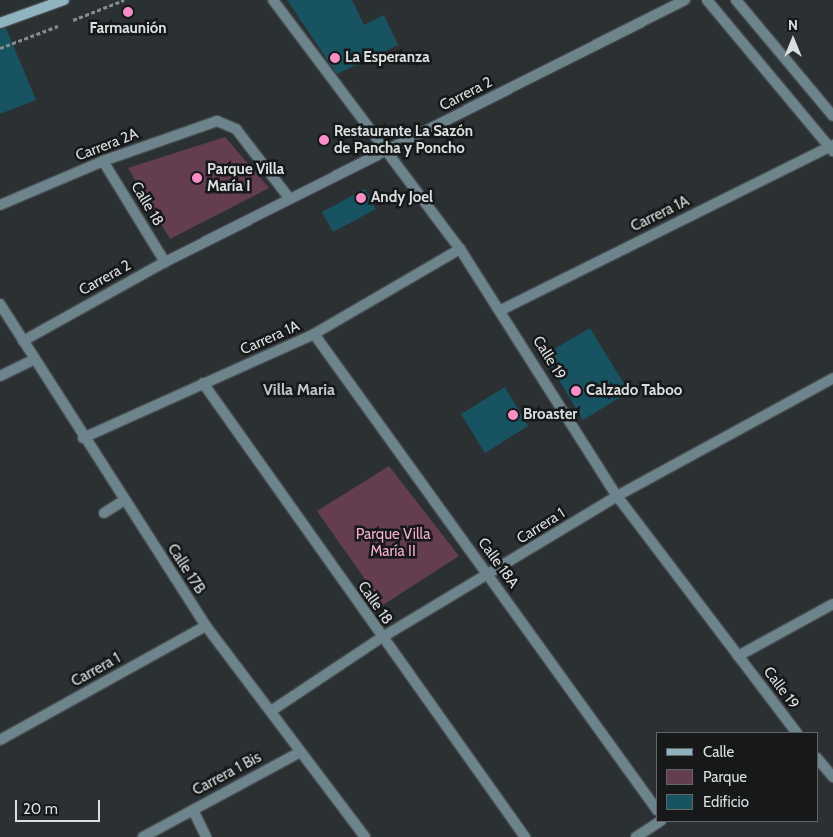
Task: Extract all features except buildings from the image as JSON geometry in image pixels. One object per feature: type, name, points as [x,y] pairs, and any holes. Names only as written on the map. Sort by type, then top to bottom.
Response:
[{"type":"main road","points":[[0,23],[64,0]]},
{"type":"street","name":"Calle 19","points":[[273,0],[460,249],[501,310],[617,496],[796,732]]},
{"type":"street","name":"Carrera 2","points":[[23,341],[165,262],[685,0]]},
{"type":"street","points":[[707,0],[832,147]]},
{"type":"street","points":[[736,0],[833,116]]},
{"type":"street","name":"Carrera 2A","points":[[0,205],[104,161],[217,121],[226,122],[290,199]]},
{"type":"street","name":"Carrera 1A","points":[[501,310],[832,147]]},
{"type":"street","name":"Calle 18","points":[[104,161],[165,262]]},
{"type":"street","name":"Carrera 1A","points":[[83,438],[314,334],[460,249]]},
{"type":"street","name":"Calle 17B","points":[[0,304],[83,438],[206,626],[365,837]]},
{"type":"street","name":"Calle 18A","points":[[314,334],[656,809]]},
{"type":"street","points":[[0,376],[35,360]]},
{"type":"street","name":"Carrera 1","points":[[271,711],[381,638],[489,576],[617,496],[833,378]]},
{"type":"street","name":"Calle 18","points":[[203,384],[381,638],[525,837]]},
{"type":"street","points":[[104,513],[123,500]]},
{"type":"street","points":[[738,656],[833,604]]},
{"type":"street","name":"Carrera 1","points":[[0,740],[206,626]]},
{"type":"street","name":"Carrera 1 Bis","points":[[143,837],[300,752]]},
{"type":"street","points":[[818,759],[829,766],[833,777]]},
{"type":"street","points":[[193,810],[206,837]]},
{"type":"street","points":[[636,837],[659,822]]},
{"type":"green space","name":"Parque Villa María I","points":[[225,137],[269,188],[170,239],[128,168]]},
{"type":"green space","name":"Parque Villa María II","points":[[389,466],[459,556],[383,605],[317,511]]},
{"type":"place","name":"Farmaunión","points":[[128,12]]},
{"type":"place","name":"La Esperanza","points":[[335,58]]},
{"type":"place","name":"Restaurante La Sazón de Pancha y Poncho","points":[[324,140]]},
{"type":"place","name":"Parque Villa María I","points":[[197,178]]},
{"type":"place","name":"Andy Joel","points":[[361,198]]},
{"type":"place","name":"Calzado Taboo","points":[[576,391]]},
{"type":"place","name":"Broaster","points":[[513,415]]},
{"type":"district","name":"Villa Maria","points":[[299,390]]}]
